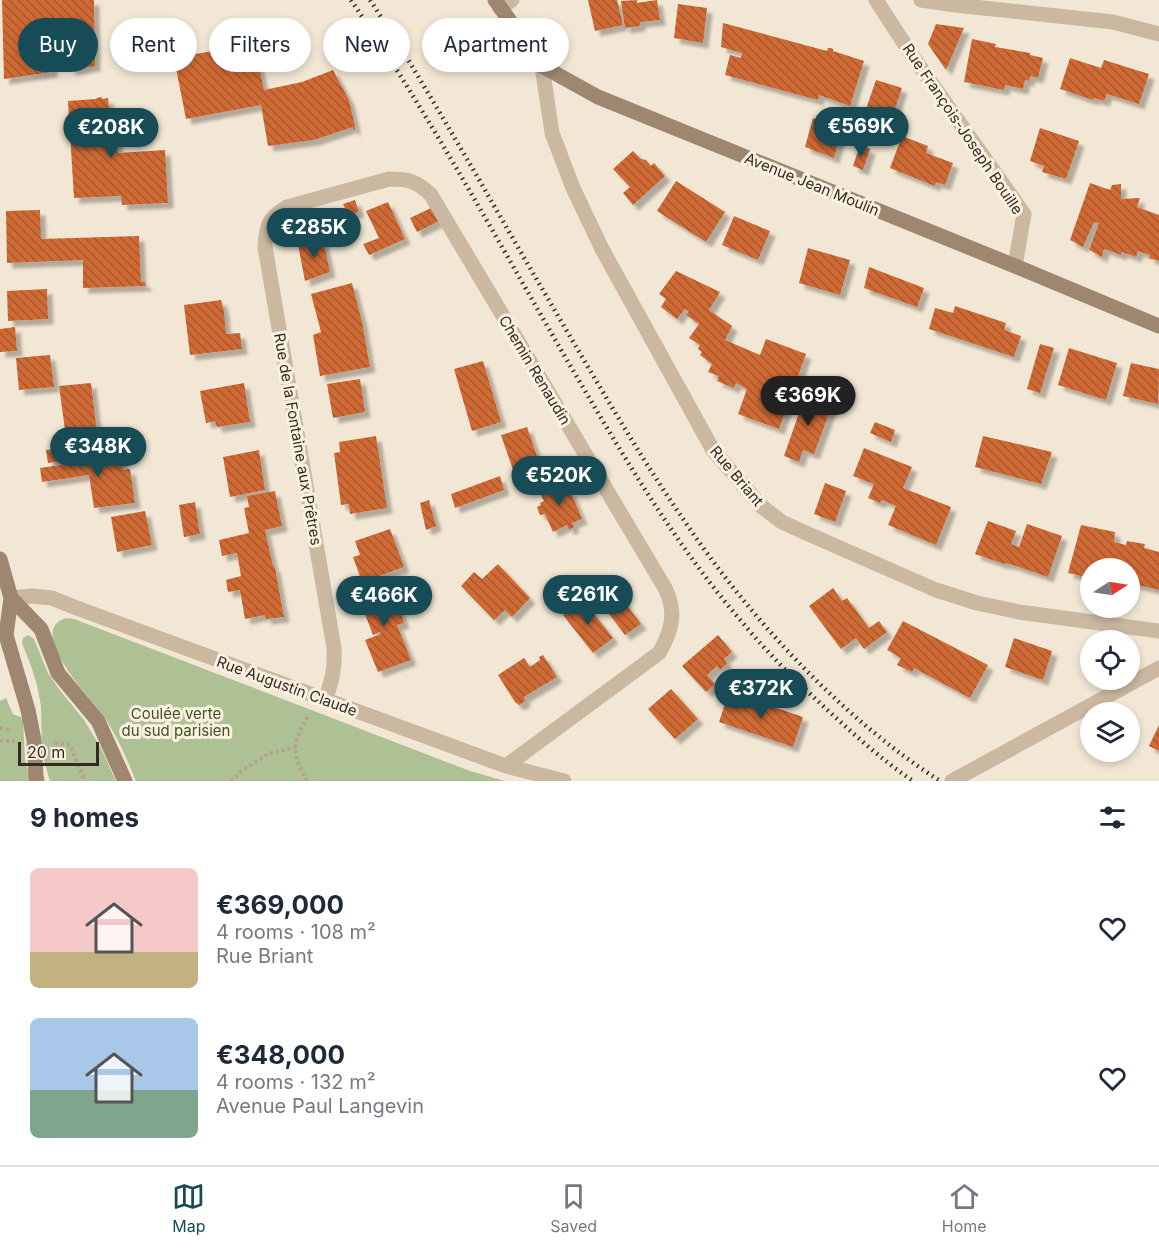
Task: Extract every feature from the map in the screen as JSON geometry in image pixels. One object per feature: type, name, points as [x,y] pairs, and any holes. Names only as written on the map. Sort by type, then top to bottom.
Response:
[{"type":"main road","name":"Avenue Jean Moulin","points":[[502,2],[512,18]]},
{"type":"main road","name":"Avenue Jean Moulin","points":[[553,72],[598,96],[1159,327]]},
{"type":"main road","points":[[0,559],[11,598],[6,635],[28,710],[34,740],[37,781]]},
{"type":"main road","points":[[11,598],[41,629],[58,674],[98,721],[125,781]]},
{"type":"street","name":"Rue François-Joseph Bouille","points":[[876,0],[1023,214],[1015,266]]},
{"type":"street","points":[[921,0],[1113,22],[1159,34]]},
{"type":"street","name":"Rue Briant","points":[[543,72],[552,133],[573,188],[602,249],[713,450],[761,506],[782,522],[806,533],[936,590],[977,603],[1020,612],[1159,631]]},
{"type":"street","name":"Chemin Renaudin","points":[[265,248],[265,236],[269,223],[275,214],[287,207],[389,179],[402,179],[421,185],[437,205],[671,600],[670,628],[659,653],[506,766]]},
{"type":"street","name":"Rue de la Fontaine aux Prêtres","points":[[265,248],[334,648],[333,679],[322,699]]},
{"type":"street","name":"Rue Augustin Claude","points":[[11,598],[32,596],[52,598],[506,766],[564,781]]},
{"type":"street","points":[[952,781],[1159,668]]},
{"type":"path","points":[[307,781],[300,769],[295,747],[300,729],[322,699]]},
{"type":"path","points":[[34,740],[70,745],[85,781]]},
{"type":"path","points":[[0,746],[13,741]]},
{"type":"path","points":[[231,781],[268,754],[295,747]]},
{"type":"green space","name":"Coulée verte du sud parisien","points":[[66,618],[74,619],[470,771],[505,781],[136,781],[110,726],[77,683],[57,651],[53,637],[55,625]]},
{"type":"green space","name":"Coulée verte du sud parisien","points":[[28,635],[34,639],[48,673],[84,720],[101,748],[116,781],[50,781],[42,754],[41,706],[37,685],[22,643],[23,638]]},
{"type":"green space","points":[[6,698],[13,714],[23,718],[25,760],[31,781],[0,781],[0,701]]},
{"type":"building","points":[[2,0],[94,0],[94,18],[18,18],[18,72],[52,72],[4,79]]},
{"type":"building","points":[[588,0],[617,0],[623,25],[595,31]]},
{"type":"building","points":[[637,0],[637,3],[657,0],[660,20],[640,22],[640,26],[625,28],[621,1]]},
{"type":"building","points":[[678,4],[707,8],[703,43],[674,38]]},
{"type":"building","points":[[723,23],[827,51],[831,48],[833,51],[864,61],[850,106],[819,95],[818,100],[725,75],[730,55],[741,58],[742,53],[721,47]]},
{"type":"building","points":[[936,24],[964,28],[946,70],[928,44]]},
{"type":"building","points":[[972,39],[1043,58],[1038,78],[1030,76],[1029,81],[1025,80],[1023,89],[1005,85],[1004,90],[964,82]]},
{"type":"building","points":[[209,52],[209,72],[260,72],[264,90],[334,72],[349,100],[355,126],[354,133],[353,127],[314,140],[268,146],[261,105],[186,119],[177,72],[197,72],[197,54]]},
{"type":"building","points":[[1070,58],[1101,68],[1104,60],[1149,74],[1139,104],[1107,94],[1104,101],[1094,98],[1093,100],[1060,89]]},
{"type":"building","points":[[876,80],[902,88],[892,118],[866,109]]},
{"type":"building","points":[[102,97],[102,99],[108,98],[109,109],[115,109],[118,153],[165,150],[168,203],[122,205],[121,196],[74,198],[68,101]]},
{"type":"building","points":[[813,118],[841,133],[834,158],[805,147]]},
{"type":"building","points":[[1040,128],[1079,141],[1066,179],[1042,172],[1044,166],[1030,161]]},
{"type":"building","points":[[902,136],[928,146],[926,153],[953,163],[945,185],[936,182],[935,186],[890,168]]},
{"type":"building","points":[[860,145],[870,149],[863,170],[853,166]]},
{"type":"building","points":[[633,151],[651,166],[654,163],[665,176],[633,205],[623,193],[630,187],[613,169]]},
{"type":"building","points":[[676,181],[725,212],[706,242],[657,211]]},
{"type":"building","points":[[1090,183],[1110,190],[1112,185],[1121,184],[1121,199],[1140,198],[1137,207],[1159,215],[1159,261],[1138,251],[1136,257],[1104,249],[1102,257],[1089,250],[1099,223],[1094,222],[1083,247],[1070,240]]},
{"type":"building","points":[[355,200],[359,212],[348,214],[343,204]]},
{"type":"building","points":[[388,202],[405,239],[369,255],[363,244],[379,238],[366,211]]},
{"type":"building","points":[[431,208],[439,221],[417,232],[410,218]]},
{"type":"building","points":[[40,210],[41,239],[139,236],[141,282],[145,282],[146,286],[83,288],[83,260],[7,263],[6,211]]},
{"type":"building","points":[[734,216],[770,231],[758,260],[722,245]]},
{"type":"building","points":[[323,239],[330,272],[305,281],[298,245]]},
{"type":"building","points":[[808,248],[850,260],[840,295],[799,283]]},
{"type":"building","points":[[869,267],[924,288],[917,307],[864,288]]},
{"type":"building","points":[[676,271],[720,292],[709,310],[732,326],[725,340],[760,355],[766,339],[806,354],[779,429],[738,414],[747,389],[736,383],[734,388],[717,381],[719,376],[708,372],[712,364],[700,355],[702,352],[698,349],[700,345],[689,338],[699,324],[686,315],[689,311],[685,309],[677,319],[661,307],[666,299],[659,294]]},
{"type":"building","points":[[352,283],[370,367],[320,376],[313,335],[321,332],[311,294]]},
{"type":"building","points":[[47,289],[48,319],[8,321],[7,291]]},
{"type":"building","points":[[221,300],[226,334],[240,333],[242,349],[190,355],[184,305]]},
{"type":"building","points":[[955,306],[1006,323],[1004,330],[1021,336],[1014,357],[929,329],[935,308],[953,313]]},
{"type":"building","points":[[15,327],[17,351],[0,352],[0,329]]},
{"type":"building","points":[[1040,344],[1054,348],[1040,393],[1027,389]]},
{"type":"building","points":[[1069,348],[1117,363],[1106,400],[1058,385]]},
{"type":"building","points":[[50,355],[54,387],[19,390],[16,358]]},
{"type":"building","points":[[483,361],[501,422],[472,431],[454,369]]},
{"type":"building","points":[[1131,363],[1159,369],[1158,404],[1123,396]]},
{"type":"building","points":[[360,379],[365,412],[333,418],[327,384]]},
{"type":"building","points":[[91,383],[97,432],[66,437],[59,386]]},
{"type":"building","points":[[244,383],[250,422],[217,427],[215,421],[206,423],[200,391]]},
{"type":"building","points":[[806,393],[833,403],[814,454],[803,450],[799,462],[784,456]]},
{"type":"building","points":[[875,422],[895,430],[891,442],[870,433]]},
{"type":"building","points":[[527,427],[539,462],[513,470],[501,435]]},
{"type":"building","points":[[376,436],[387,508],[350,514],[349,504],[341,505],[334,453],[340,452],[339,442]]},
{"type":"building","points":[[983,436],[1052,452],[1041,484],[975,467]]},
{"type":"building","points":[[70,447],[72,459],[48,463],[46,450]]},
{"type":"building","points":[[864,448],[912,467],[903,488],[951,507],[936,545],[888,525],[896,506],[882,500],[880,503],[868,498],[874,484],[853,476]]},
{"type":"building","points":[[259,450],[265,490],[230,497],[223,457]]},
{"type":"building","points":[[121,452],[123,470],[130,469],[135,503],[94,508],[89,475],[42,482],[40,468],[81,462],[80,458]]},
{"type":"building","points":[[500,476],[504,490],[455,508],[451,494]]},
{"type":"building","points":[[560,482],[565,492],[570,490],[582,519],[572,523],[574,527],[569,530],[567,525],[553,532],[545,514],[540,515],[537,507],[544,501],[539,491]]},
{"type":"building","points":[[825,483],[846,491],[835,522],[814,514]]},
{"type":"building","points":[[275,491],[282,526],[265,530],[284,617],[266,619],[265,615],[245,619],[240,590],[228,592],[226,580],[241,576],[237,553],[222,556],[219,540],[249,533],[244,508],[249,507],[247,496]]},
{"type":"building","points":[[429,500],[436,526],[426,530],[420,503]]},
{"type":"building","points":[[195,502],[200,534],[184,537],[179,505]]},
{"type":"building","points":[[145,511],[152,545],[117,552],[111,517]]},
{"type":"building","points":[[988,521],[1016,531],[1011,544],[1019,547],[1027,524],[1062,536],[1048,577],[975,554]]},
{"type":"building","points":[[1081,525],[1115,532],[1114,542],[1126,545],[1127,541],[1145,544],[1144,548],[1159,552],[1159,590],[1140,585],[1140,558],[1080,558],[1080,576],[1068,573]]},
{"type":"building","points":[[390,529],[404,567],[362,582],[353,557],[360,555],[355,541]]},
{"type":"building","points":[[498,564],[530,598],[512,617],[505,610],[494,620],[461,586],[474,572],[482,579]]},
{"type":"building","points":[[390,583],[404,623],[397,625],[411,660],[378,672],[365,640],[381,634],[380,632],[373,635],[357,593]]},
{"type":"building","points":[[833,588],[842,601],[847,598],[869,628],[879,621],[887,632],[864,649],[856,638],[841,649],[809,606]]},
{"type":"building","points":[[619,595],[641,624],[625,635],[604,607]]},
{"type":"building","points":[[583,600],[613,638],[593,653],[563,615]]},
{"type":"building","points":[[903,621],[988,665],[970,698],[914,668],[912,672],[897,665],[901,658],[887,650]]},
{"type":"building","points":[[718,635],[732,652],[724,659],[727,664],[720,670],[717,666],[707,675],[715,684],[706,692],[682,666]]},
{"type":"building","points":[[1014,638],[1052,651],[1043,680],[1005,667]]},
{"type":"building","points":[[543,655],[557,677],[524,697],[524,702],[519,705],[498,675],[524,658],[530,667]]},
{"type":"building","points":[[671,689],[698,719],[675,739],[648,709]]},
{"type":"building","points":[[729,692],[803,717],[793,747],[719,722]]},
{"type":"building","points":[[1159,725],[1159,751],[1149,746]]},
{"type":"railway","points":[[351,0],[434,131],[626,459],[692,559],[742,622],[786,671],[863,742],[913,781]]},
{"type":"railway","points":[[370,0],[425,87],[628,434],[707,553],[766,627],[831,695],[866,726],[940,781]]}]
